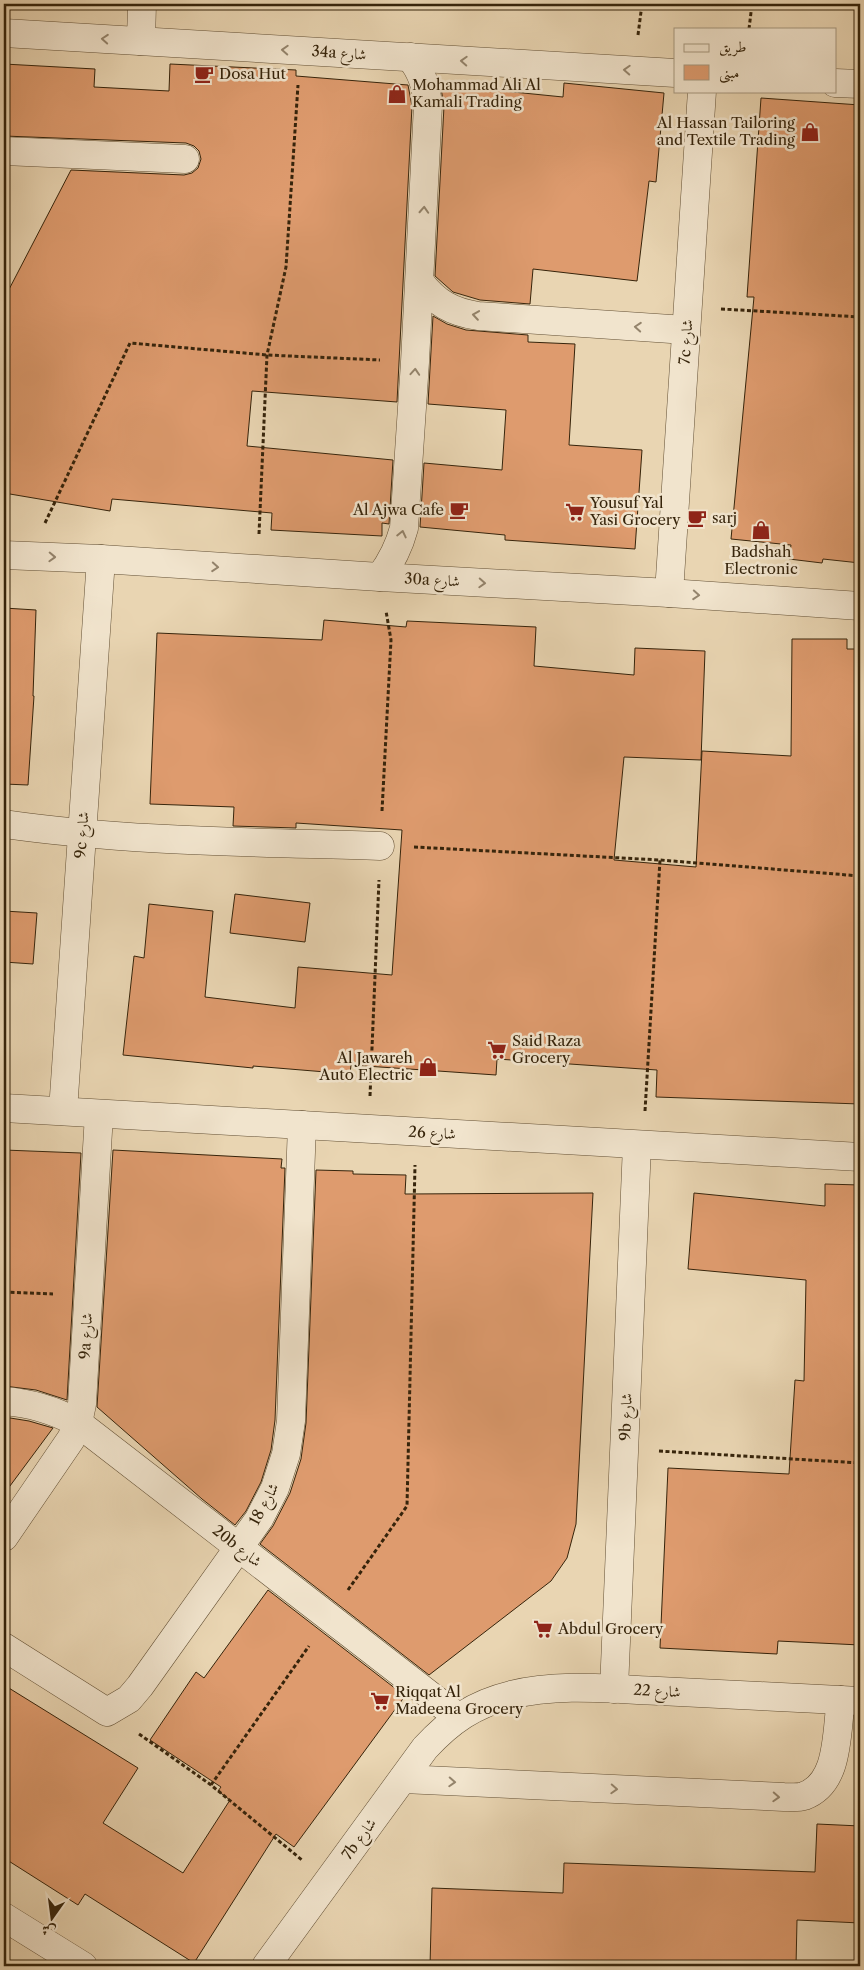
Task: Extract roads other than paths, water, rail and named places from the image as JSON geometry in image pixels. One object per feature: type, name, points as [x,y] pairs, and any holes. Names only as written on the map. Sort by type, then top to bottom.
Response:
[{"type":"street","points":[[141,41],[142,4]]},
{"type":"street","name":"34a شارع","points":[[4,33],[674,73]]},
{"type":"street","points":[[380,577],[400,546],[404,528],[420,282],[428,105],[426,86],[419,69],[410,58]]},
{"type":"street","points":[[836,83],[860,84]]},
{"type":"street","name":"7c شارع","points":[[669,593],[702,92]]},
{"type":"street","points":[[4,151],[185,159]]},
{"type":"street","points":[[420,282],[431,296],[444,306],[461,313],[478,316],[687,319]]},
{"type":"street","name":"30a شارع","points":[[16,556],[100,559],[860,606]]},
{"type":"street","name":"9c شارع","points":[[63,1111],[100,559]]},
{"type":"street","points":[[4,824],[82,834],[174,840],[380,846]]},
{"type":"street","name":"شارع 26","points":[[4,1108],[860,1157]]},
{"type":"street","name":"9a شارع","points":[[4,1537],[71,1439],[78,1423],[82,1404],[99,1114]]},
{"type":"street","name":"شارع 18","points":[[4,1648],[107,1712],[129,1699],[140,1686],[259,1518],[275,1488],[286,1454],[291,1421],[302,1125]]},
{"type":"street","name":"9b شارع","points":[[614,1689],[637,1145]]},
{"type":"street","name":"20b شارع","points":[[4,1400],[42,1407],[78,1423],[458,1717]]},
{"type":"street","name":"شارع 22","points":[[458,1717],[484,1704],[511,1695],[530,1691],[558,1689],[614,1689],[850,1700]]},
{"type":"street","points":[[403,1779],[784,1797],[802,1796],[818,1788],[829,1774],[850,1700]]},
{"type":"street","name":"7b شارع","points":[[266,1966],[425,1748],[458,1717]]},
{"type":"street","points":[[4,1917],[83,1966]]},
{"type":"place","name":"Dosa Hut","points":[[204,74]]},
{"type":"place","name":"Mohammad Ali Al Kamali Trading","points":[[397,94]]},
{"type":"place","name":"Al Hassan Tailoring and Textile Trading","points":[[810,132]]},
{"type":"place","name":"Al Ajwa Cafe","points":[[459,510]]},
{"type":"place","name":"Yousuf Yal Yasi Grocery","points":[[575,512]]},
{"type":"place","name":"sarj","points":[[697,518]]},
{"type":"place","name":"Badshah Electronic","points":[[761,530]]},
{"type":"place","name":"Said Raza Grocery","points":[[497,1050]]},
{"type":"place","name":"Al Jawareh Auto Electric","points":[[428,1067]]},
{"type":"place","name":"Abdul Grocery","points":[[543,1629]]},
{"type":"place","name":"Riqqat Al Madeena Grocery","points":[[380,1701]]}]
